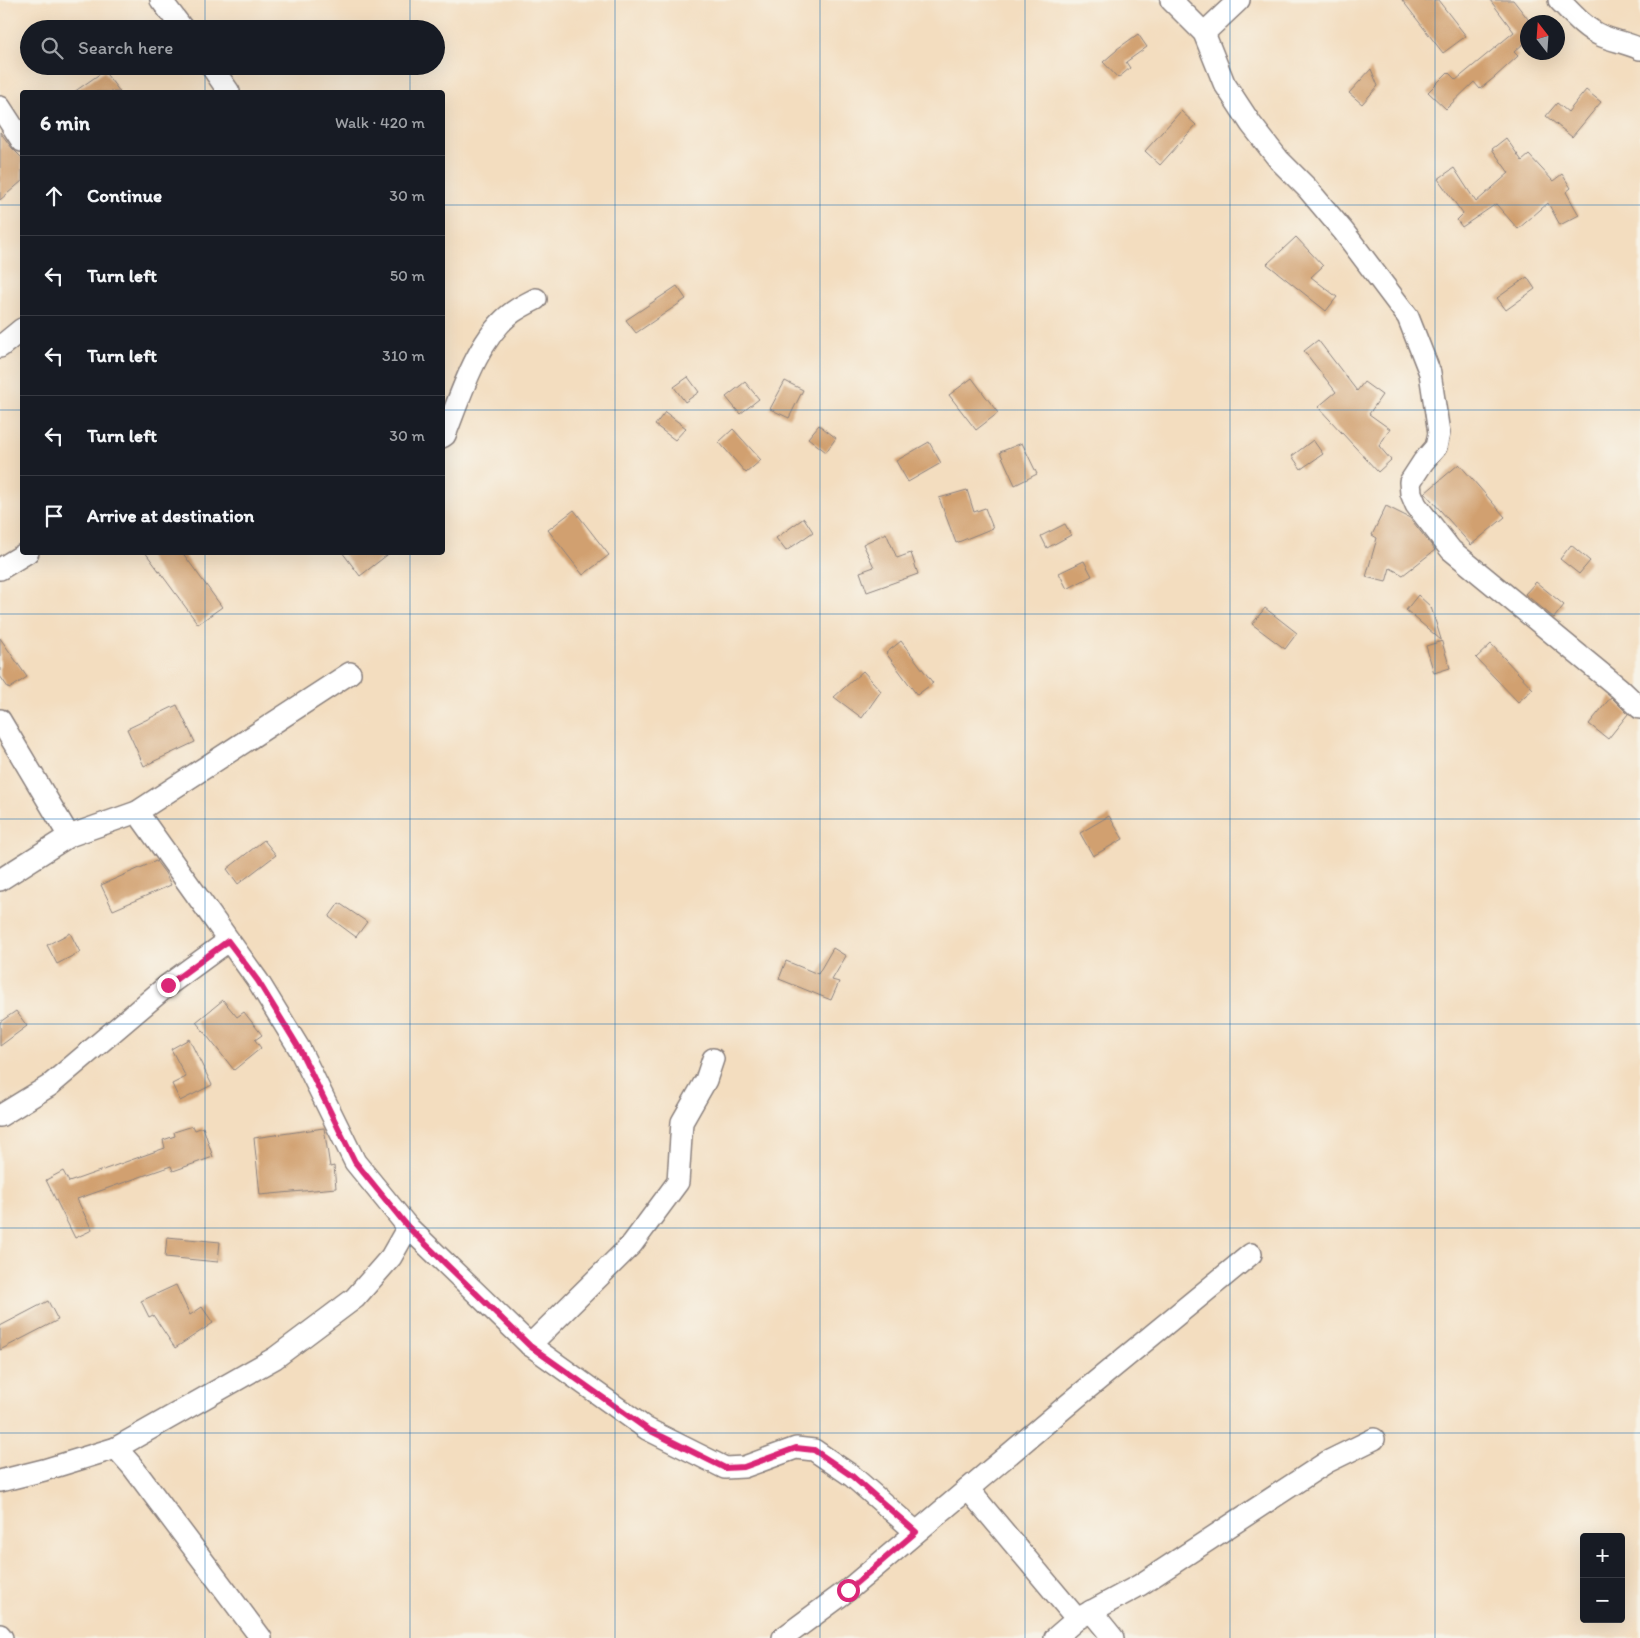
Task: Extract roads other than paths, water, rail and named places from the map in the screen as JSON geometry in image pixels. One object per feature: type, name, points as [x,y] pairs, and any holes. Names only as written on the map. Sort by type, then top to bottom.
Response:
[{"type":"street","points":[[161,0],[176,20]]},
{"type":"street","points":[[1170,0],[1204,33],[1224,83],[1251,124],[1279,160],[1307,188],[1344,232],[1408,317],[1430,373],[1439,433],[1436,447],[1410,482],[1410,493],[1416,505],[1451,550],[1619,688],[1640,708]]},
{"type":"street","points":[[1204,33],[1239,0]]},
{"type":"street","points":[[1559,0],[1584,24],[1601,36],[1640,49]]},
{"type":"street","points":[[218,75],[229,90]]},
{"type":"street","points":[[0,107],[20,138]]},
{"type":"street","points":[[445,436],[473,364],[493,331],[512,312],[536,299]]},
{"type":"street","points":[[0,347],[20,331]]},
{"type":"street","points":[[0,569],[23,555]]},
{"type":"street","points":[[0,880],[69,836],[137,812],[350,673]]},
{"type":"street","points":[[0,720],[69,836]]},
{"type":"street","points":[[137,812],[258,981],[299,1048],[355,1162],[408,1227],[530,1346],[647,1429],[725,1468],[744,1467],[796,1448],[814,1450],[852,1476],[916,1532]]},
{"type":"street","points":[[0,1116],[49,1086],[168,985],[228,941]]},
{"type":"street","points":[[530,1346],[632,1244],[678,1182],[682,1122],[706,1080],[712,1059]]},
{"type":"street","points":[[0,1481],[116,1448],[275,1358],[355,1298],[391,1257],[408,1227]]},
{"type":"street","points":[[783,1638],[848,1590],[1251,1254]]},
{"type":"street","points":[[1055,1638],[1084,1615],[1140,1584],[1328,1462],[1374,1439]]},
{"type":"street","points":[[116,1448],[132,1466],[261,1638]]},
{"type":"street","points":[[968,1489],[1084,1615],[1113,1638]]}]
